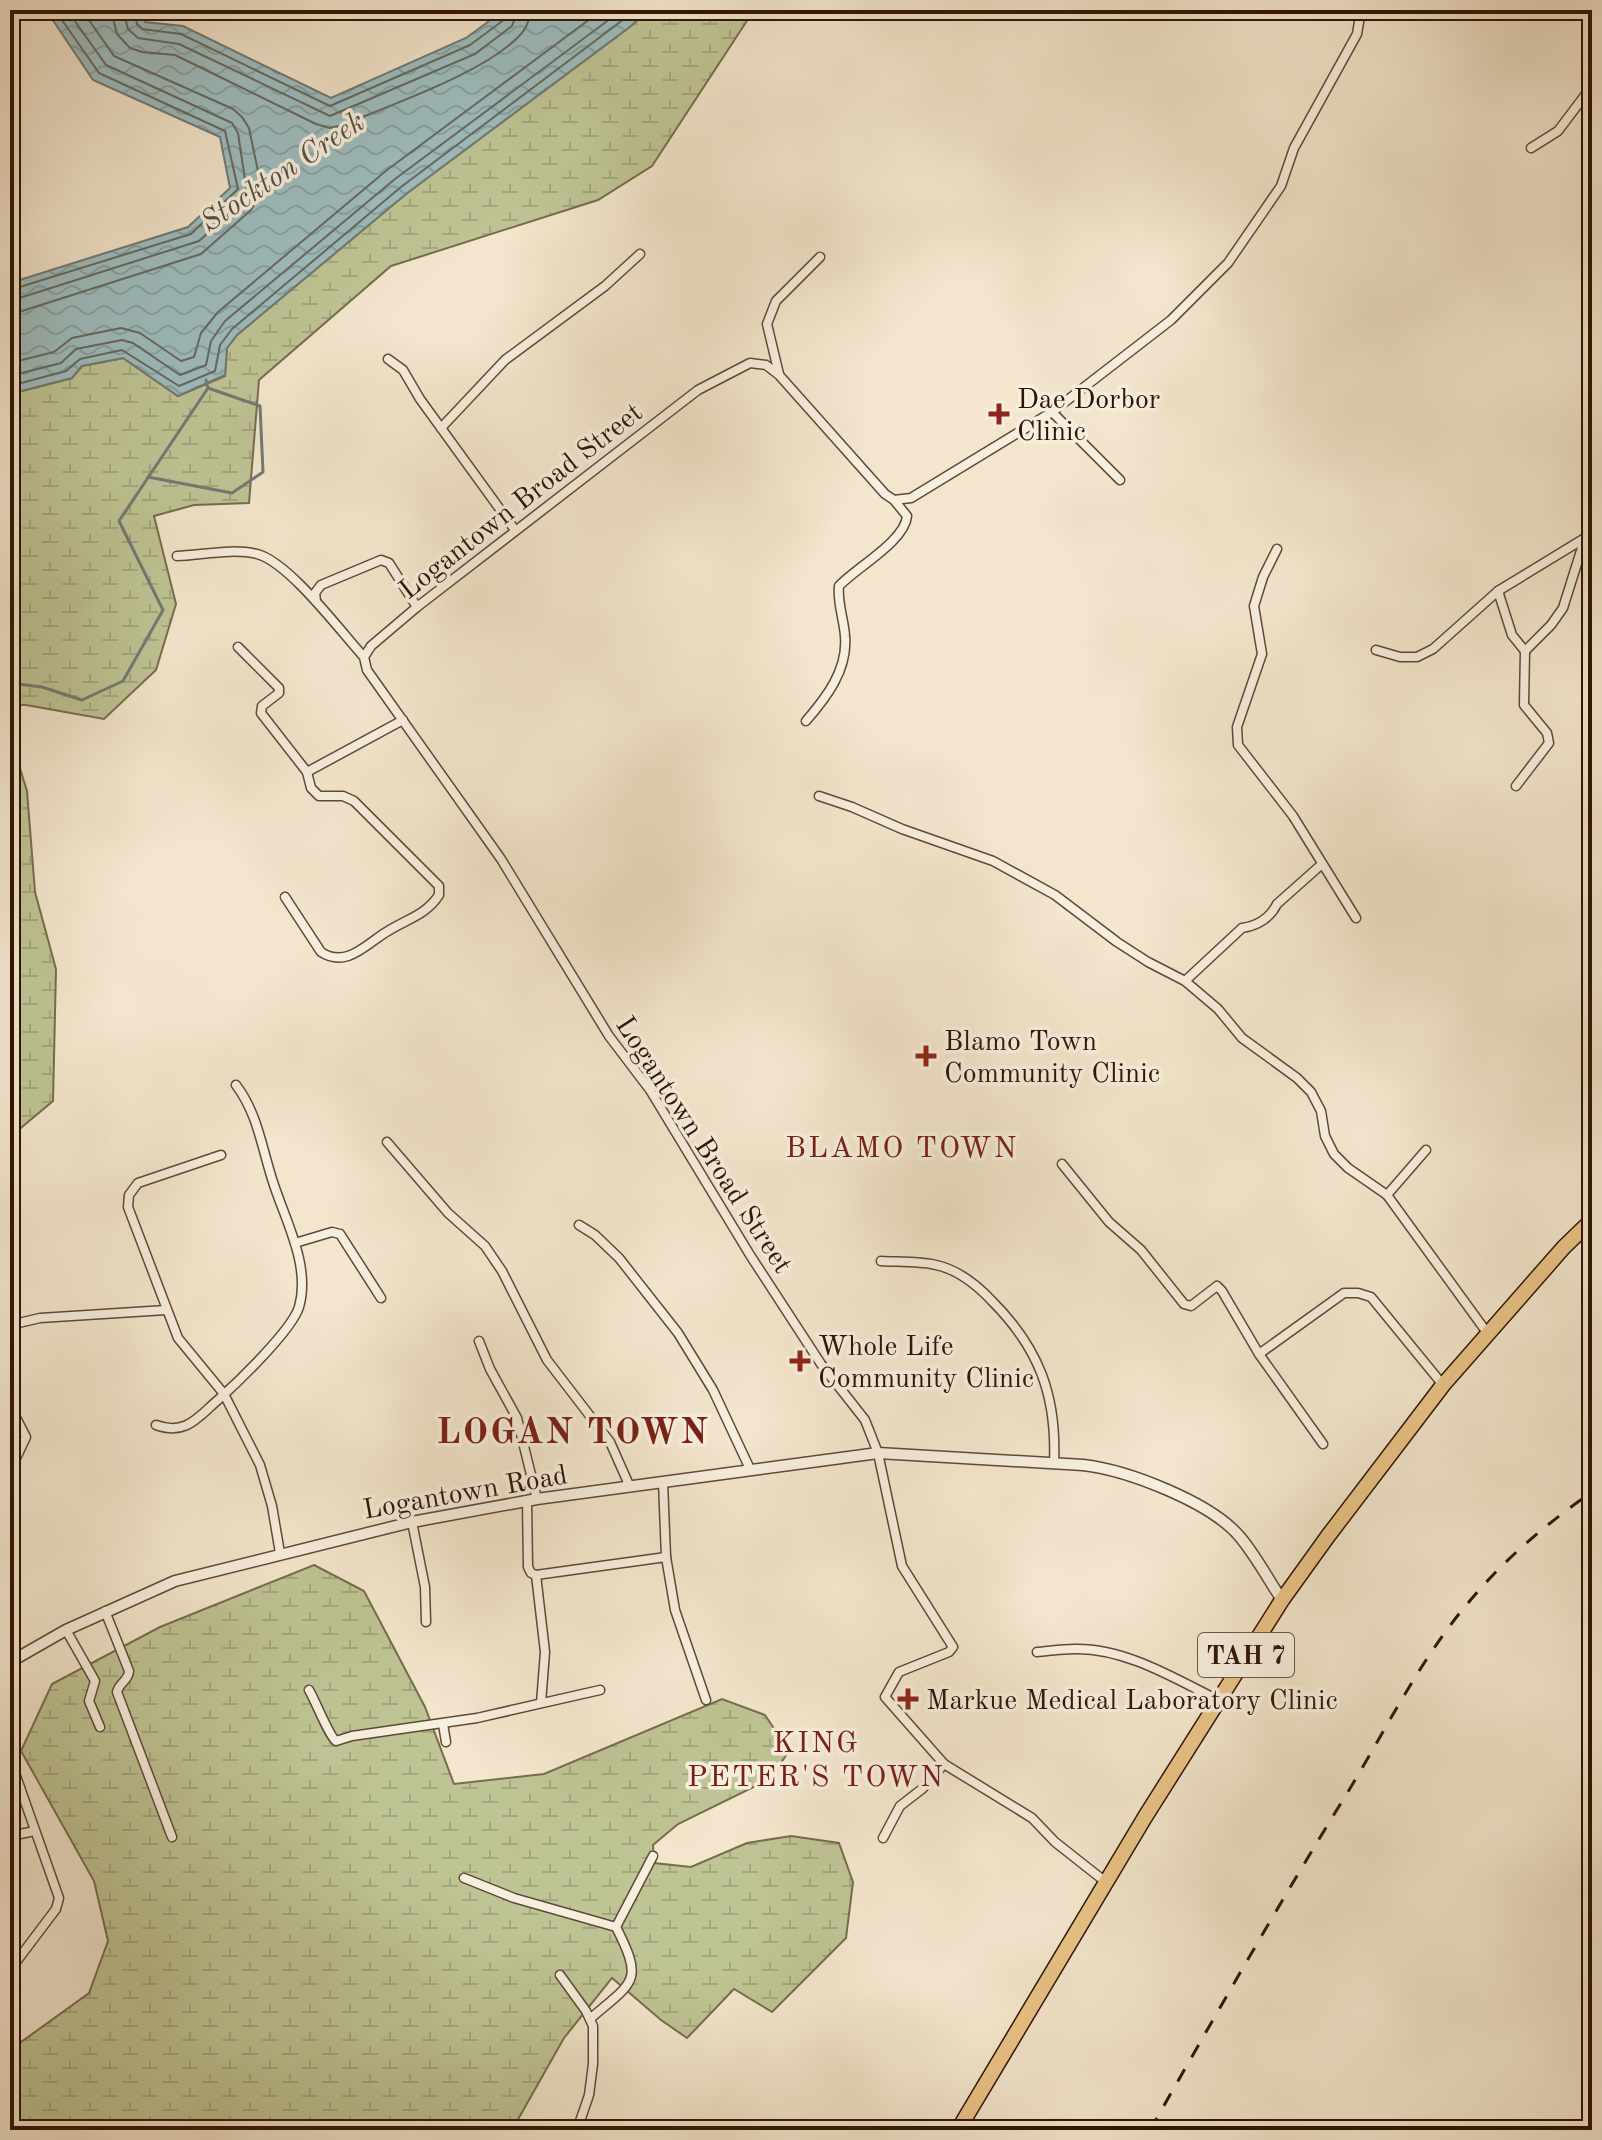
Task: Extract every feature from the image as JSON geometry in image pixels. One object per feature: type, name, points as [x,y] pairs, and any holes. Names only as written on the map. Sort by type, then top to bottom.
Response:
[{"type":"highway","name":"TAH 7","points":[[958,2130],[1218,1700],[1282,1600],[1443,1385],[1564,1247],[1592,1220]]},
{"type":"street","points":[[894,500],[911,498],[1052,412],[1171,320],[1228,263],[1281,186],[1294,148],[1357,34],[1361,10]]},
{"type":"street","points":[[1531,148],[1558,131],[1592,86]]},
{"type":"street","points":[[441,428],[505,360],[605,286],[640,254]]},
{"type":"street","points":[[806,721],[832,688],[843,661],[846,639],[839,586],[899,535],[907,516],[779,375],[767,324],[776,301],[820,257]]},
{"type":"street","points":[[388,359],[410,380],[515,530]]},
{"type":"street","name":"Logantown Broad Street","points":[[779,375],[766,365],[750,363],[698,390],[417,607],[371,646],[364,657],[367,670],[501,859],[609,1036],[650,1090],[757,1267],[821,1364],[865,1420],[878,1453],[902,1566],[953,1647],[949,1652],[899,1672],[885,1697],[944,1764]]},
{"type":"street","points":[[1052,412],[1120,480]]},
{"type":"street","points":[[1376,650],[1400,657],[1417,657],[1433,649],[1498,591],[1585,538],[1592,530]]},
{"type":"street","points":[[1525,651],[1563,608],[1585,538]]},
{"type":"street","points":[[1277,549],[1263,577],[1254,606],[1262,654],[1236,737],[1238,745],[1293,816],[1356,918]]},
{"type":"street","points":[[177,556],[247,552],[274,561],[316,602],[364,657]]},
{"type":"street","points":[[316,602],[315,593],[321,585],[381,560],[389,563],[417,607]]},
{"type":"street","points":[[1498,591],[1512,635],[1525,651],[1524,705],[1547,733],[1549,743],[1516,786]]},
{"type":"street","points":[[238,647],[279,688],[279,693],[262,706],[261,713],[307,772],[311,788],[319,796],[343,796],[354,801],[439,886],[439,895],[418,916],[388,930],[361,952],[344,957],[328,957],[321,952],[285,897]]},
{"type":"street","points":[[307,772],[403,720]]},
{"type":"street","points":[[819,796],[993,861],[1055,895],[1127,949],[1185,981],[1218,1009],[1242,1038],[1311,1092],[1321,1111],[1325,1136],[1334,1154],[1348,1168],[1387,1195],[1488,1334]]},
{"type":"street","points":[[1185,981],[1242,928],[1254,927],[1273,913],[1277,904],[1322,864]]},
{"type":"street","points":[[156,1425],[176,1430],[187,1426],[224,1394],[283,1332],[299,1307],[300,1272],[295,1243],[271,1178],[255,1120],[246,1098],[236,1085]]},
{"type":"street","points":[[387,1142],[448,1213],[485,1246],[502,1271],[547,1360],[610,1442],[630,1487]]},
{"type":"street","points":[[1387,1195],[1426,1150]]},
{"type":"street","points":[[221,1155],[133,1186],[129,1195],[129,1215],[166,1310],[187,1351],[224,1394],[260,1465],[272,1506],[280,1553]]},
{"type":"street","points":[[1062,1164],[1109,1222],[1141,1250],[1184,1304],[1191,1306],[1217,1286],[1222,1291],[1259,1354],[1323,1444]]},
{"type":"street","points":[[579,1225],[619,1258],[678,1333],[713,1390],[750,1469]]},
{"type":"street","points":[[295,1243],[332,1232],[340,1234],[381,1298]]},
{"type":"street","points":[[881,1261],[937,1265],[963,1276],[1012,1323],[1036,1357],[1044,1383],[1055,1438],[1054,1463]]},
{"type":"street","points":[[1259,1354],[1344,1293],[1358,1293],[1371,1297],[1443,1385]]},
{"type":"street","points":[[10,1325],[40,1318],[166,1310]]},
{"type":"street","points":[[479,1341],[490,1369],[517,1418],[532,1500],[528,1567],[531,1573],[536,1575],[666,1557]]},
{"type":"street","points":[[10,1406],[26,1437],[10,1471]]},
{"type":"street","name":"Logantown Road","points":[[10,1662],[66,1630],[175,1581],[280,1553],[412,1522],[532,1500],[878,1453],[1107,1469],[1203,1507],[1215,1515],[1240,1538],[1282,1600]]},
{"type":"street","points":[[663,1482],[666,1557],[675,1610],[706,1700]]},
{"type":"street","points":[[412,1522],[423,1571],[426,1622]]},
{"type":"street","points":[[536,1575],[545,1652],[541,1703]]},
{"type":"street","points":[[105,1611],[129,1671],[117,1692],[172,1837]]},
{"type":"street","points":[[66,1630],[93,1677],[94,1686],[89,1701],[100,1727]]},
{"type":"street","points":[[1037,1652],[1074,1649],[1115,1654],[1168,1675],[1218,1700]]},
{"type":"street","points":[[309,1690],[323,1714],[330,1736],[336,1741],[375,1732],[443,1724],[600,1690]]},
{"type":"street","points":[[443,1724],[446,1742]]},
{"type":"street","points":[[10,1759],[58,1892],[58,1904],[10,1970]]},
{"type":"street","points":[[883,1838],[900,1806],[922,1789],[944,1764],[1032,1818],[1055,1842],[1107,1883]]},
{"type":"street","points":[[10,1836],[35,1831]]},
{"type":"street","points":[[616,1927],[653,1856]]},
{"type":"street","points":[[464,1878],[514,1898],[616,1927],[630,1954],[634,1969],[631,1982],[591,2018]]},
{"type":"street","points":[[560,1975],[591,2018],[594,2034],[589,2095],[577,2130]]},
{"type":"green space","points":[[648,10],[754,10],[652,166],[598,200],[391,266],[259,380],[249,503],[194,505],[154,516],[176,604],[156,670],[104,719],[10,705],[10,394],[72,378],[82,366],[123,358],[178,396],[225,376],[227,348],[237,335],[406,194],[631,26]]},
{"type":"green space","points":[[10,736],[27,791],[35,892],[56,969],[53,1101],[10,1137]]},
{"type":"green space","points":[[314,1565],[364,1591],[425,1707],[454,1784],[544,1774],[722,1699],[765,1715],[789,1751],[770,1779],[678,1824],[653,1845],[654,1863],[691,1867],[747,1843],[791,1836],[839,1843],[853,1882],[846,1938],[772,2012],[734,1989],[687,2038],[612,1978],[564,2038],[512,2130],[10,2130],[10,2050],[89,1993],[108,1941],[94,1881],[21,1751],[52,1684],[160,1627]]},
{"type":"water","name":"Stockton Creek","points":[[40,10],[141,10],[145,22],[183,26],[331,98],[466,38],[504,10],[648,10],[631,26],[406,194],[237,335],[227,348],[225,375],[178,396],[123,358],[82,366],[72,378],[10,394],[10,283],[188,227],[230,188],[220,137],[93,80],[50,16]]},
{"type":"waterway","points":[[10,683],[42,687],[82,700],[123,681],[163,610],[119,521],[208,388],[206,380]]},
{"type":"waterway","points":[[148,477],[232,493],[263,472],[260,406],[208,388]]},
{"type":"railway","points":[[1150,2130],[1271,1920],[1438,1643],[1500,1567],[1545,1527],[1592,1492]]},
{"type":"place","name":"Dae Dorbor Clinic","points":[[999,414]]},
{"type":"place","name":"Blamo Town Community Clinic","points":[[926,1056]]},
{"type":"place","name":"Whole Life Community Clinic","points":[[800,1361]]},
{"type":"place","name":"Markue Medical Laboratory Clinic","points":[[908,1699]]},
{"type":"district","name":"BLAMO TOWN","points":[[902,1147]]},
{"type":"district","name":"LOGAN TOWN","points":[[573,1430]]},
{"type":"district","name":"KING PETER'S TOWN","points":[[816,1759]]}]
